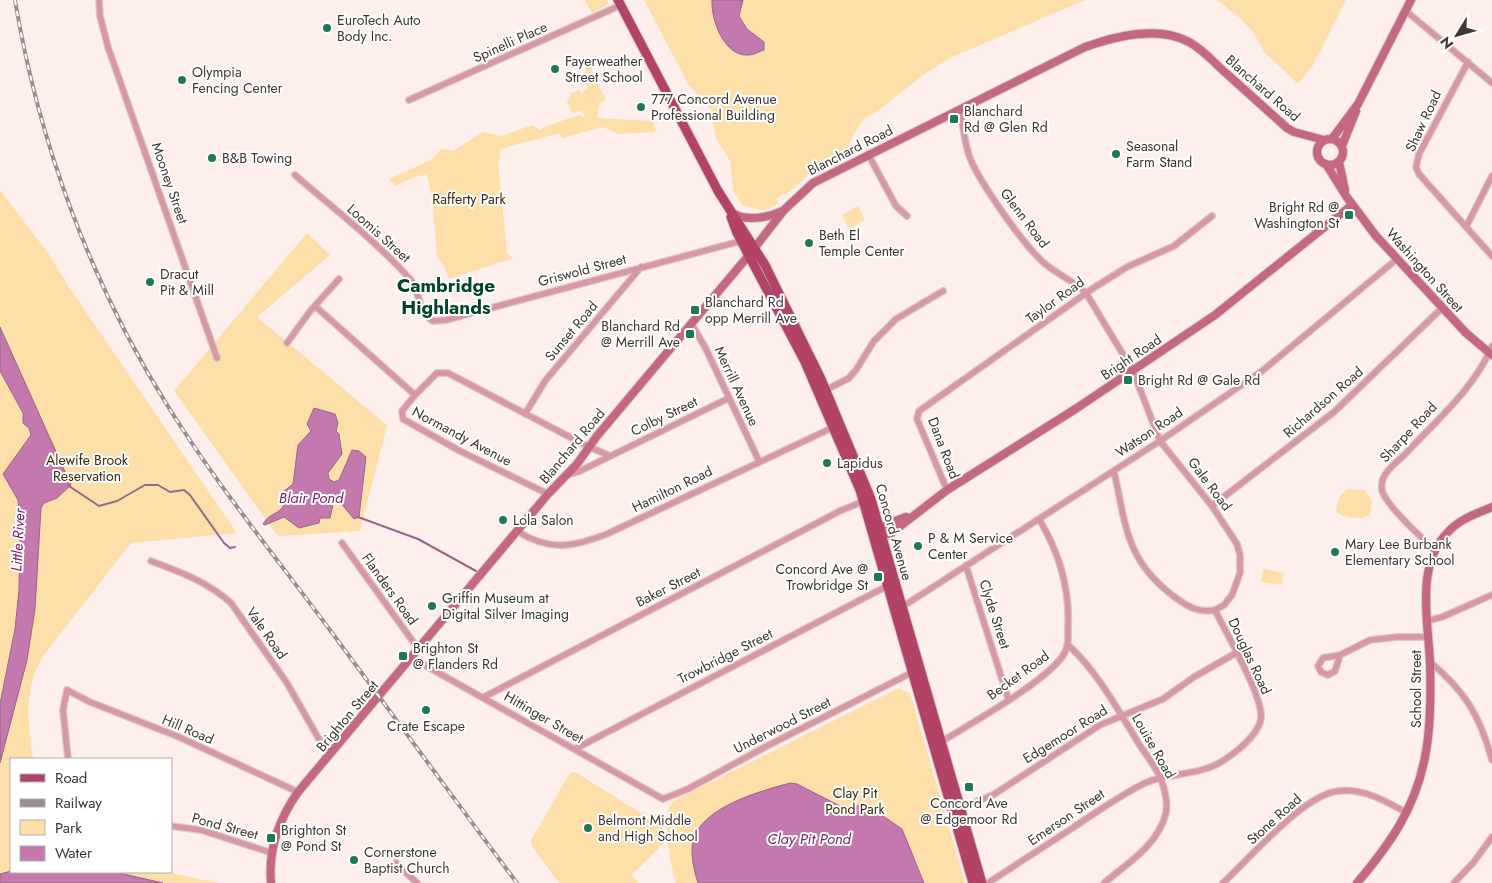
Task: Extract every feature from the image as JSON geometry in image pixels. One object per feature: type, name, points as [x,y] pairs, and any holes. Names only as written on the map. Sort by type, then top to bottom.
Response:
[{"type":"main road","name":"Concord Avenue","points":[[620,3],[729,210],[741,241],[805,362],[867,500]]},
{"type":"main road","name":"Concord Avenue","points":[[729,210],[755,247],[826,390],[867,500],[956,809],[973,883]]},
{"type":"main road","name":"Concord Avenue","points":[[956,809],[982,883]]},
{"type":"street","name":"Mooney Street","points":[[99,0],[100,16],[108,47],[217,358]]},
{"type":"street","points":[[1358,104],[1317,151],[1320,159],[1326,164],[1339,162],[1343,155],[1342,146],[1358,104],[1411,0]]},
{"type":"street","name":"Spinelli Place","points":[[409,100],[620,3]]},
{"type":"street","points":[[1406,11],[1492,83]]},
{"type":"street","name":"Blanchard Road","points":[[476,580],[548,494],[567,475],[784,210],[813,182],[1085,47],[1127,36],[1161,34],[1190,42],[1206,54],[1287,128],[1313,144],[1317,151]]},
{"type":"street","name":"Shaw Road","points":[[1468,62],[1419,154],[1416,167],[1425,184],[1492,256]]},
{"type":"street","name":"Glenn Road","points":[[959,110],[970,158],[984,183],[1034,253],[1045,264],[1076,282],[1086,293],[1133,371]]},
{"type":"street","name":"Blanchard Road","points":[[1301,135],[1328,140]]},
{"type":"street","points":[[1328,140],[1342,146]]},
{"type":"street","points":[[868,154],[896,206],[907,216]]},
{"type":"street","name":"Washington Street","points":[[1339,162],[1346,196]]},
{"type":"street","name":"Washington Street","points":[[1326,164],[1352,205],[1397,260],[1442,308],[1491,352]]},
{"type":"street","name":"Loomis Street","points":[[296,175],[388,256],[411,281],[430,320]]},
{"type":"street","points":[[1466,227],[1492,176]]},
{"type":"street","name":"Bright Road","points":[[877,535],[887,524],[913,514],[947,490],[1133,371],[1215,315],[1352,205]]},
{"type":"street","points":[[729,210],[744,217],[767,216],[784,210]]},
{"type":"street","name":"Taylor Road","points":[[918,414],[925,404],[1019,342],[1086,293],[1127,267],[1174,246],[1212,216]]},
{"type":"street","name":"Griswold Street","points":[[430,320],[446,320],[741,241]]},
{"type":"street","name":"Watson Road","points":[[898,610],[1160,441],[1262,371],[1397,260]]},
{"type":"street","name":"Sunset Road","points":[[525,414],[546,381],[641,267]]},
{"type":"street","points":[[287,342],[339,279]]},
{"type":"street","points":[[826,390],[849,378],[874,341],[896,318],[943,291]]},
{"type":"street","name":"Normandy Avenue","points":[[315,306],[415,395],[401,415],[410,424],[548,494]]},
{"type":"street","name":"Richardson Road","points":[[1212,506],[1313,430],[1442,308]]},
{"type":"street","name":"Merrill Avenue","points":[[691,323],[705,347],[759,461]]},
{"type":"street","name":"Sharpe Road","points":[[1435,550],[1387,500],[1382,491],[1382,483],[1388,471],[1436,421],[1484,364],[1491,352]]},
{"type":"street","name":"Gale Road","points":[[1133,371],[1160,441],[1212,506],[1230,532],[1240,555],[1240,573],[1232,595],[1224,605],[1215,610]]},
{"type":"street","points":[[415,395],[437,373],[443,372],[610,456]]},
{"type":"street","name":"Colby Street","points":[[567,475],[580,472],[729,398]]},
{"type":"street","name":"Dana Road","points":[[918,414],[921,428],[947,490]]},
{"type":"street","name":"Hamilton Road","points":[[517,531],[534,540],[552,546],[584,543],[607,534],[834,427]]},
{"type":"street","name":"Douglas Road","points":[[1114,471],[1123,521],[1132,547],[1144,569],[1159,586],[1187,605],[1206,612],[1215,610],[1258,697],[1261,718],[1257,729],[1239,749],[1222,761],[1199,771],[1160,778]]},
{"type":"street","name":"Baker Street","points":[[484,697],[840,511],[867,500]]},
{"type":"street","name":"School Street","points":[[1357,883],[1395,836],[1416,791],[1425,755],[1429,724],[1428,578],[1435,550],[1448,531],[1457,524],[1492,506]]},
{"type":"street","points":[[1039,519],[1053,545],[1066,588],[1069,610],[1068,645]]},
{"type":"street","name":"Flanders Road","points":[[342,543],[419,650]]},
{"type":"street","name":"Vale Road","points":[[151,561],[201,581],[219,592],[230,603],[287,683],[320,741],[331,754]]},
{"type":"street","name":"Clyde Street","points":[[966,566],[1008,698]]},
{"type":"street","name":"Brighton Street","points":[[271,883],[272,853],[282,820],[298,792],[476,580]]},
{"type":"street","name":"Trowbridge Street","points":[[575,749],[890,584]]},
{"type":"street","points":[[1427,621],[1442,617],[1492,595]]},
{"type":"street","points":[[1340,655],[1370,640],[1397,637],[1428,637]]},
{"type":"street","name":"Becket Road","points":[[938,744],[1054,666],[1064,656],[1068,645]]},
{"type":"street","name":"Louise Road","points":[[1068,645],[1078,654],[1121,715],[1160,778],[1166,795],[1160,829],[1152,842],[1104,883]]},
{"type":"street","name":"Edgemoor Road","points":[[956,809],[993,795],[1074,741],[1121,715],[1163,699],[1194,677],[1236,653]]},
{"type":"street","name":"Hittinger Street","points":[[412,658],[663,799]]},
{"type":"street","points":[[1430,662],[1448,677],[1465,696],[1477,716],[1492,760]]},
{"type":"street","name":"Underwood Street","points":[[663,799],[916,671]]},
{"type":"street","name":"Hill Road","points":[[68,758],[63,710],[67,690],[90,702],[179,737],[298,792]]},
{"type":"street","name":"Emerson Street","points":[[988,883],[1117,798],[1160,778]]},
{"type":"street","name":"Stone Road","points":[[1223,883],[1293,816],[1309,803],[1327,794],[1338,791],[1363,793],[1381,799],[1407,813]]},
{"type":"street","name":"Pond Street","points":[[172,826],[215,834],[272,853]]},
{"type":"street","points":[[1457,882],[1492,837]]},
{"type":"street","points":[[396,863],[417,883]]},
{"type":"green space","points":[[607,0],[609,4],[592,13],[585,1]]},
{"type":"green space","points":[[644,0],[1085,0],[952,57],[927,72],[879,110],[864,119],[853,135],[849,146],[841,154],[809,174],[787,194],[782,194],[776,199],[779,203],[767,210],[760,210],[742,205],[733,190],[730,161],[716,138],[711,110],[688,84]]},
{"type":"green space","points":[[1217,0],[1346,0],[1312,67],[1298,84],[1265,53],[1253,32],[1240,18]]},
{"type":"green space","name":"Rafferty Park","points":[[593,60],[592,73],[606,100],[600,103],[597,118],[653,121],[656,132],[618,134],[603,127],[562,138],[560,133],[500,149],[500,160],[494,161],[498,161],[507,253],[513,258],[449,279],[443,264],[437,257],[432,197],[427,175],[417,176],[395,186],[389,179],[431,160],[441,149],[453,151],[483,132],[501,136],[532,125],[540,130],[546,126],[579,115],[584,118],[583,110],[572,113],[567,103],[571,93],[579,90],[581,93],[588,88],[582,74],[587,71],[583,64]]},
{"type":"green space","name":"Alewife Brook Reservation","points":[[0,190],[48,253],[69,287],[237,533],[131,543],[44,655],[37,667],[30,693],[29,706],[33,758],[10,758],[10,873],[171,873],[219,883],[0,883]]},
{"type":"green space","points":[[858,206],[865,220],[849,229],[842,215]]},
{"type":"green space","points":[[307,233],[330,255],[257,317],[387,425],[360,531],[281,536],[277,535],[174,391]]},
{"type":"green space","points":[[1347,489],[1364,490],[1372,501],[1370,515],[1362,518],[1352,518],[1343,516],[1336,511],[1339,497]]},
{"type":"green space","points":[[1263,569],[1284,573],[1282,585],[1261,582]]},
{"type":"green space","name":"Clay Pit Pond Park","points":[[899,688],[910,693],[965,883],[676,883],[669,853],[667,828],[669,808],[673,801]]},
{"type":"green space","name":"Belmont Middle and High School","points":[[575,772],[662,826],[665,842],[632,875],[638,883],[559,883],[531,845],[531,840],[570,773]]},
{"type":"water","points":[[712,0],[743,0],[739,16],[747,29],[764,42],[764,50],[749,55],[740,54],[726,44],[717,27]]},
{"type":"water","points":[[0,327],[71,485],[57,498],[44,503],[41,508],[35,609],[27,660],[0,763],[0,704],[15,629],[19,590],[20,524],[18,500],[3,474],[31,435],[29,428],[23,423],[23,413],[0,371]]},
{"type":"water","name":"Blair Pond","points":[[314,408],[335,414],[338,423],[336,431],[339,434],[342,454],[328,473],[329,479],[334,482],[339,480],[352,450],[359,451],[366,457],[359,517],[354,519],[335,496],[330,518],[320,518],[319,523],[299,528],[284,517],[265,525],[263,524],[266,519],[284,505],[283,492],[293,484],[298,445],[311,431],[307,424]]},
{"type":"water","name":"Clay Pit Pond","points":[[790,783],[797,784],[842,807],[867,805],[902,829],[924,883],[698,883],[693,862],[692,846],[698,829],[707,819],[734,802]]},
{"type":"water","points":[[10,871],[10,873],[119,873],[163,883],[0,883],[0,874]]},
{"type":"waterway","points":[[69,486],[99,506],[117,501],[145,485],[158,485],[170,492],[184,490],[190,495],[224,543],[230,548],[235,547]]},
{"type":"waterway","points":[[358,517],[418,539],[476,571]]},
{"type":"railway","points":[[15,0],[25,54],[38,107],[72,212],[115,312],[141,361],[187,437],[227,493],[517,883]]},
{"type":"place","name":"EuroTech Auto Body Inc.","points":[[327,28]]},
{"type":"place","name":"Fayerweather Street School","points":[[555,69]]},
{"type":"place","name":"Olympia Fencing Center","points":[[182,80]]},
{"type":"place","name":"777 Concord Avenue Professional Building","points":[[641,107]]},
{"type":"place","name":"Blanchard Rd @ Glen Rd","points":[[954,119]]},
{"type":"place","name":"Seasonal Farm Stand","points":[[1116,154]]},
{"type":"place","name":"B&B Towing","points":[[212,158]]},
{"type":"place","name":"Bright Rd @ Washington St","points":[[1349,215]]},
{"type":"place","name":"Beth El Temple Center","points":[[809,243]]},
{"type":"place","name":"Dracut Pit & Mill","points":[[150,282]]},
{"type":"place","name":"Blanchard Rd opp Merrill Ave","points":[[695,310]]},
{"type":"place","name":"Blanchard Rd @ Merrill Ave","points":[[690,334]]},
{"type":"place","name":"Bright Rd @ Gale Rd","points":[[1128,380]]},
{"type":"place","name":"Lapidus","points":[[827,463]]},
{"type":"place","name":"Lola Salon","points":[[503,520]]},
{"type":"place","name":"P & M Service Center","points":[[918,546]]},
{"type":"place","name":"Mary Lee Burbank Elementary School","points":[[1335,552]]},
{"type":"place","name":"Concord Ave @ Trowbridge St","points":[[878,577]]},
{"type":"place","name":"Griffin Museum at Digital Silver Imaging","points":[[432,606]]},
{"type":"place","name":"Brighton St @ Flanders Rd","points":[[403,656]]},
{"type":"place","name":"Crate Escape","points":[[426,710]]},
{"type":"place","name":"Concord Ave @ Edgemoor Rd","points":[[969,787]]},
{"type":"place","name":"Belmont Middle and High School","points":[[588,828]]},
{"type":"place","name":"Brighton St @ Pond St","points":[[271,838]]},
{"type":"place","name":"Cornerstone Baptist Church","points":[[354,860]]},
{"type":"district","name":"Cambridge Highlands","points":[[446,296]]},
{"type":"water label","name":"Little River","points":[[18,540]]}]
